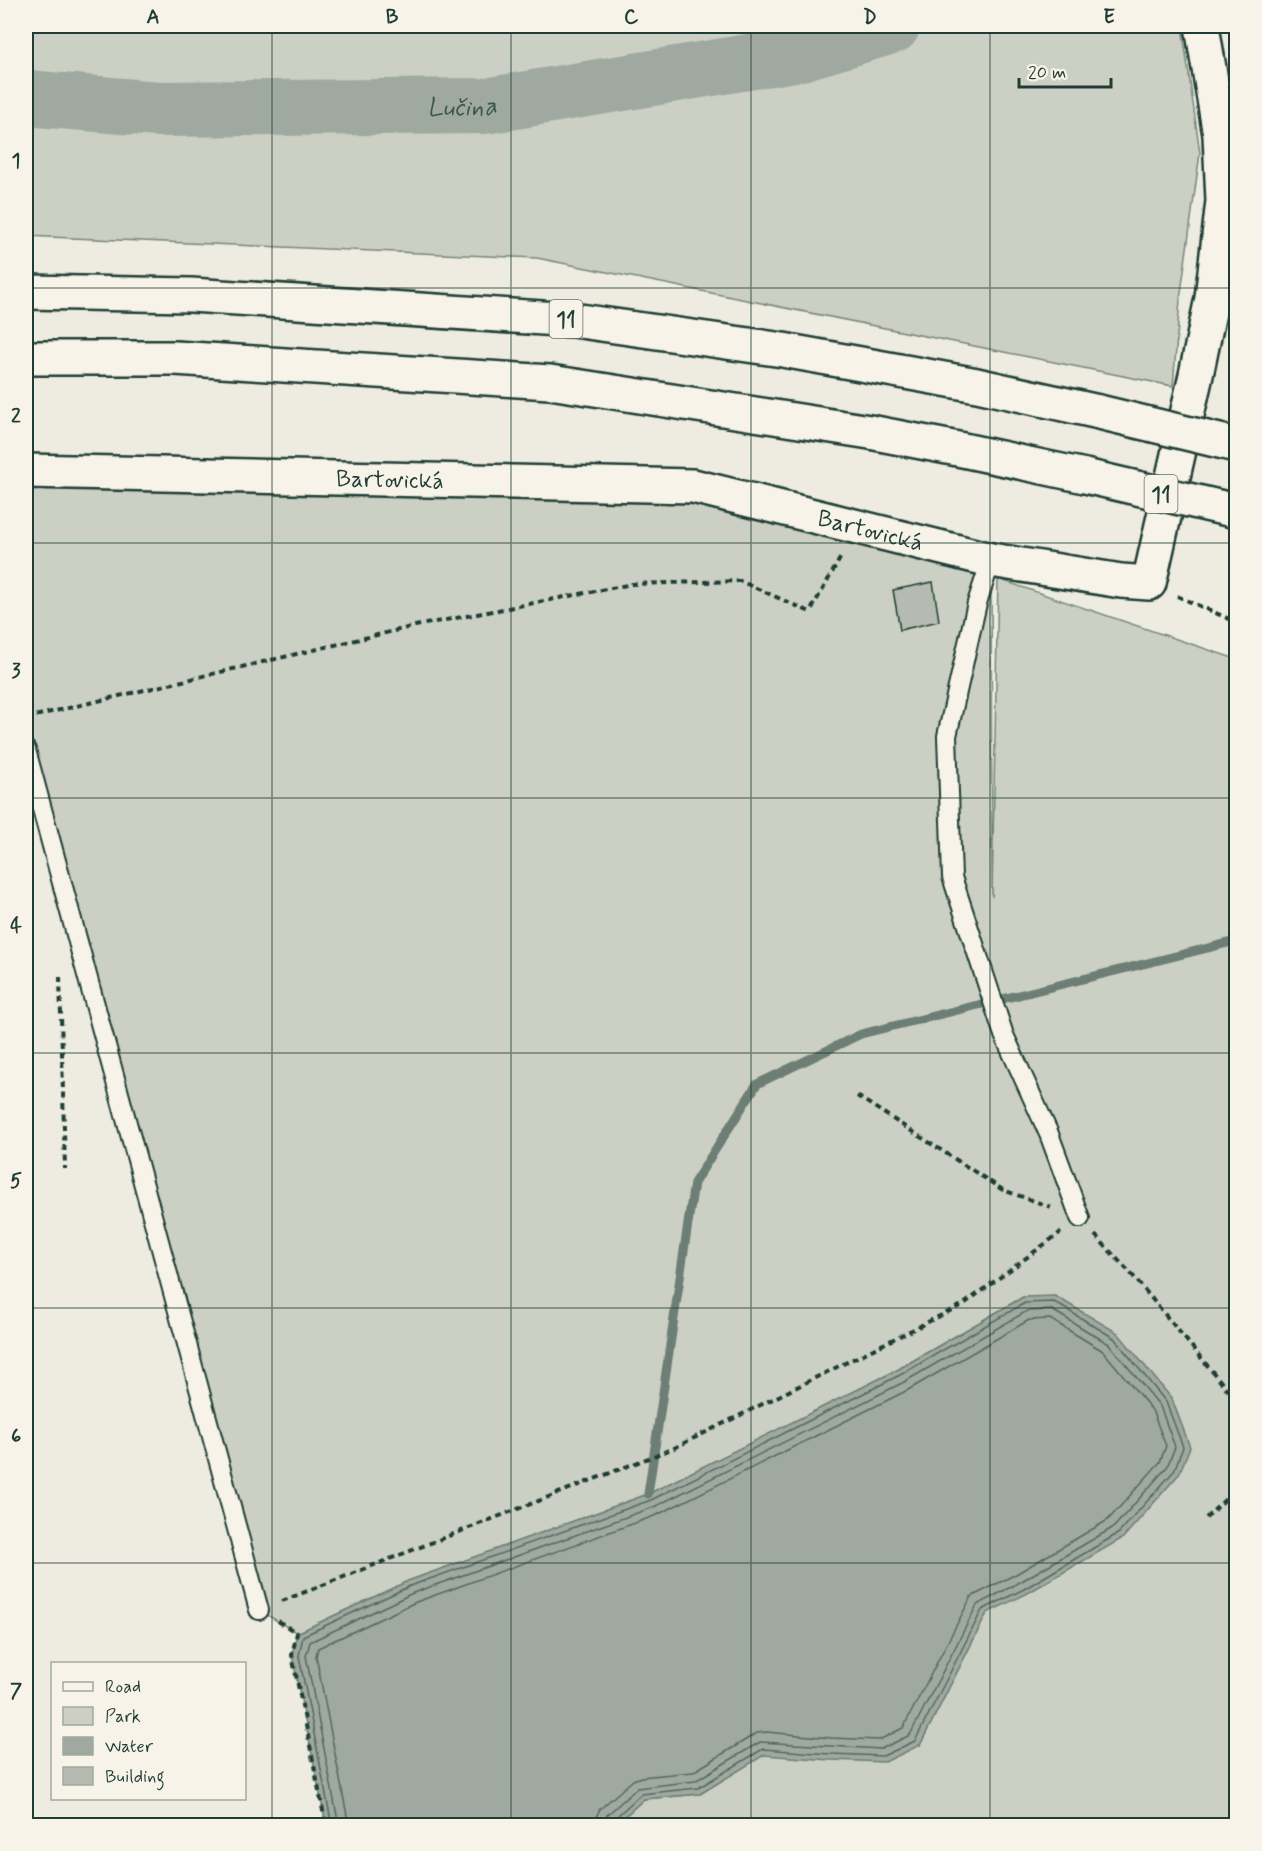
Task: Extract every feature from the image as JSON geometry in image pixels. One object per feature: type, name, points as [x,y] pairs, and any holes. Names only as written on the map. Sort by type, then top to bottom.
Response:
[{"type":"main road","points":[[1149,584],[1212,298],[1223,201],[1220,135],[1202,26]]},
{"type":"main road","name":"11","points":[[26,292],[191,295],[573,320],[783,350],[967,383],[1236,445]]},
{"type":"main road","name":"11","points":[[26,358],[175,358],[550,382],[870,432],[963,450],[1236,511]]},
{"type":"main road","name":"Bartovická","points":[[26,471],[693,486],[991,560],[1149,584]]},
{"type":"lane","points":[[991,560],[977,603],[947,736],[952,877],[1004,1035],[1049,1134],[1080,1218]]},
{"type":"lane","points":[[26,750],[260,1610]]},
{"type":"path","points":[[26,718],[416,626],[632,584],[740,581],[810,612],[846,549]]},
{"type":"path","points":[[1149,584],[1236,622]]},
{"type":"path","points":[[60,973],[65,1169]]},
{"type":"path","points":[[857,1096],[1003,1190],[1080,1218],[1133,1276],[1236,1400]]},
{"type":"path","points":[[260,1610],[674,1448],[964,1304],[1080,1218]]},
{"type":"path","points":[[1206,1518],[1236,1489]]},
{"type":"path","points":[[260,1610],[297,1633],[292,1655],[326,1826]]},
{"type":"green space","points":[[26,26],[1182,26],[1200,153],[1180,300],[1173,386],[537,258],[26,236]]},
{"type":"green space","points":[[1230,26],[1236,26],[1236,79]]},
{"type":"green space","points":[[26,471],[693,486],[991,560],[992,897],[998,579],[1236,659],[1236,1825],[615,1825],[644,1799],[700,1794],[764,1754],[920,1745],[987,1613],[1023,1297],[897,1370],[648,1494],[408,1581],[297,1633],[259,1610],[26,750]]},
{"type":"water","points":[[1055,1296],[1118,1333],[1172,1399],[1190,1447],[1179,1474],[1123,1538],[1026,1594],[987,1613],[920,1745],[885,1762],[764,1755],[700,1794],[644,1799],[615,1825],[326,1825],[292,1655],[297,1633],[408,1581],[648,1494],[897,1370],[1023,1297]]},
{"type":"building","points":[[933,582],[939,621],[900,630],[893,590]]},
{"type":"waterway","name":"Lučina","points":[[26,98],[158,109],[485,106],[801,53],[892,26]]},
{"type":"waterway","points":[[648,1494],[694,1183],[757,1084],[861,1034],[1236,941]]}]
